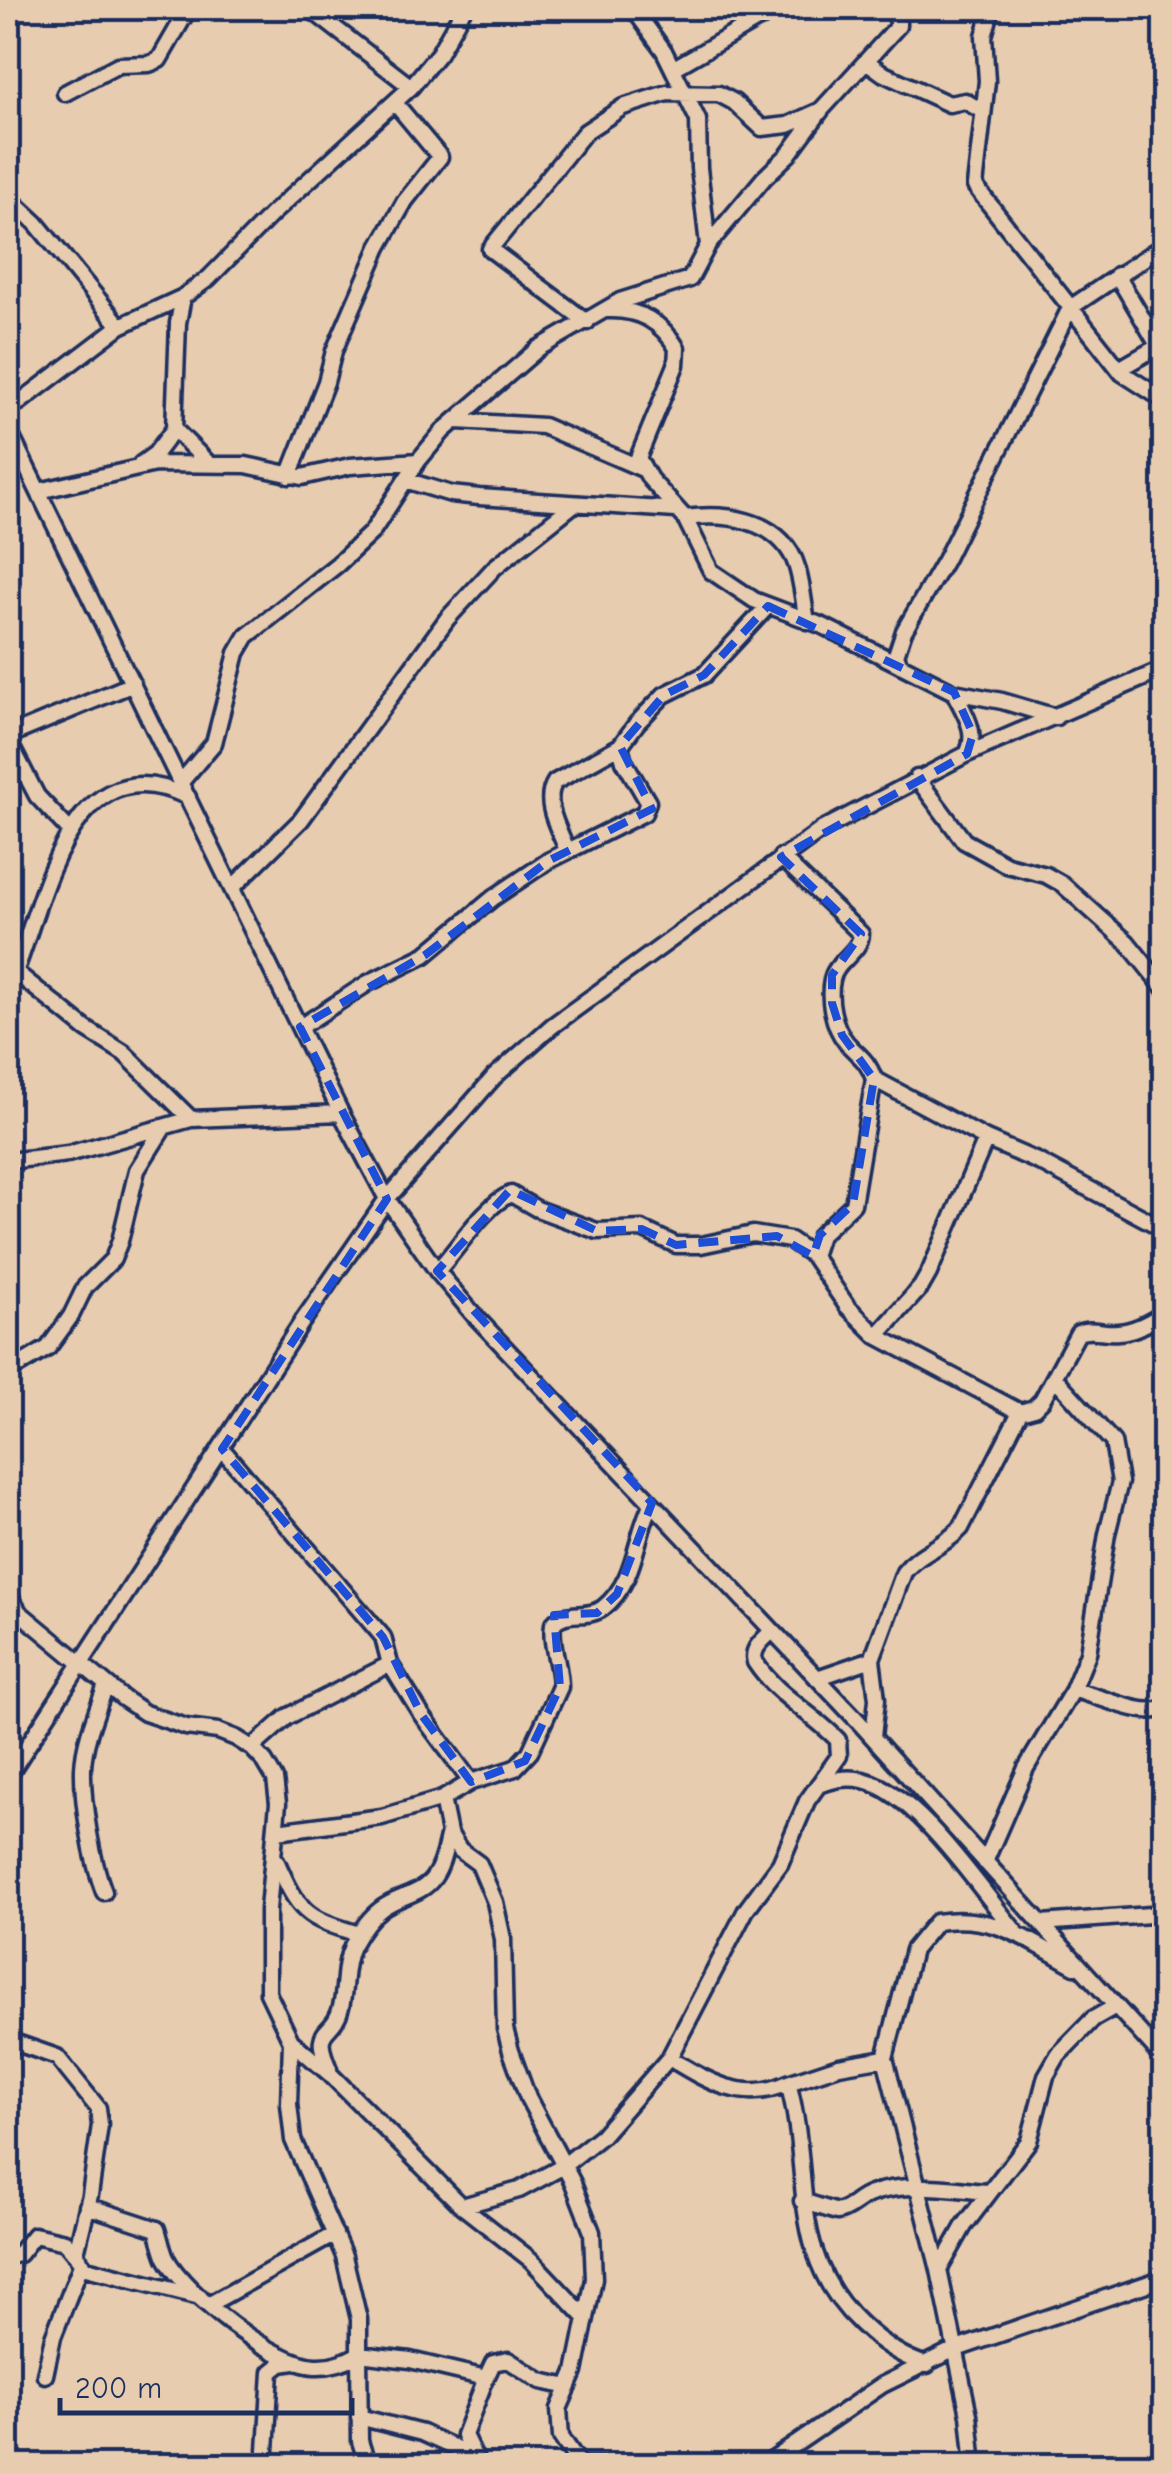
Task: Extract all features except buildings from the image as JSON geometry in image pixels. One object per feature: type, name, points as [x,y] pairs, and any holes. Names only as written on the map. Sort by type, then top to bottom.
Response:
[{"type":"street","points":[[65,93],[118,65],[159,60],[188,8]]},
{"type":"street","points":[[308,8],[412,87]]},
{"type":"street","points":[[8,407],[120,326],[182,298],[209,278],[272,214],[412,87],[438,53],[464,8]]},
{"type":"street","points":[[634,8],[674,68],[698,120],[708,245]]},
{"type":"street","points":[[674,68],[777,8]]},
{"type":"street","points":[[181,782],[214,744],[237,653],[247,636],[372,532],[418,461],[443,432],[539,348],[633,296],[687,282],[708,245],[764,178],[788,156],[822,109],[898,26],[890,8]]},
{"type":"street","points":[[992,8],[984,36],[987,76],[975,186],[1119,369],[1164,400]]},
{"type":"street","points":[[866,61],[884,74],[949,104],[965,101],[982,111]]},
{"type":"street","points":[[587,322],[493,254],[493,244],[588,130],[623,106],[649,96],[719,94],[734,102],[762,128],[788,125],[822,109]]},
{"type":"street","points":[[289,476],[334,351],[379,247],[405,201],[440,157],[395,103]]},
{"type":"street","points":[[8,197],[36,224],[120,326]]},
{"type":"street","points":[[900,665],[896,654],[904,631],[945,560],[1070,308],[1164,245]]},
{"type":"street","points":[[1117,275],[1162,345],[1119,369]]},
{"type":"street","points":[[139,465],[155,454],[174,429],[182,298]]},
{"type":"street","points":[[607,310],[627,309],[656,322],[677,348],[676,366],[640,451],[643,469]]},
{"type":"street","points":[[1138,384],[1142,357]]},
{"type":"street","points":[[456,422],[543,426],[643,469],[680,514],[711,570],[768,606],[807,620],[954,692],[1056,717]]},
{"type":"street","points":[[8,429],[341,1114],[387,1199],[438,1272],[526,1373],[873,1737],[1164,2059]]},
{"type":"street","points":[[174,429],[209,464]]},
{"type":"street","points":[[39,492],[139,465],[246,465],[289,476],[314,476],[350,466],[418,461]]},
{"type":"street","points":[[405,480],[451,494],[742,520],[782,540],[794,561],[807,620]]},
{"type":"street","points":[[232,888],[301,820],[447,619],[496,567],[573,504]]},
{"type":"street","points":[[567,850],[553,814],[550,788],[620,746],[664,695],[704,675],[768,606]]},
{"type":"street","points":[[8,1776],[302,1322],[387,1199],[456,1118],[524,1049],[781,856],[823,830],[967,754],[1160,671],[1164,688]]},
{"type":"street","points":[[70,831],[37,796],[8,738],[134,684]]},
{"type":"street","points":[[954,692],[973,734],[967,754]]},
{"type":"street","points":[[300,1026],[425,955],[492,898],[567,850],[648,808],[620,746]]},
{"type":"street","points":[[917,778],[964,841],[997,861],[1046,875],[1062,884],[1127,942],[1164,988]]},
{"type":"street","points":[[188,797],[149,786],[116,789],[96,801],[70,831],[45,878],[28,941],[11,969],[124,1053],[190,1118]]},
{"type":"street","points":[[781,856],[861,934],[859,944],[833,974],[832,1003],[842,1035],[868,1062],[874,1080],[852,1204],[820,1235],[812,1256]]},
{"type":"street","points":[[874,1080],[1164,1229]]},
{"type":"street","points":[[8,1161],[68,1154],[190,1118],[341,1114]]},
{"type":"street","points":[[8,1372],[48,1348],[72,1316],[85,1287],[113,1259],[137,1170],[164,1128]]},
{"type":"street","points":[[877,1336],[929,1272],[986,1138]]},
{"type":"street","points":[[438,1272],[481,1219],[511,1194],[537,1209],[597,1231],[642,1230],[676,1245],[701,1245],[752,1234],[777,1236],[812,1256],[847,1306],[877,1336],[1020,1412],[1034,1408],[1056,1378],[1081,1330],[1119,1332],[1147,1324],[1164,1313]]},
{"type":"street","points":[[985,1862],[1026,1768],[1073,1690],[1088,1654],[1107,1534],[1120,1482],[1113,1442],[1056,1378]]},
{"type":"street","points":[[873,1737],[876,1688],[872,1659],[904,1572],[913,1560],[952,1539],[961,1528],[1020,1412]]},
{"type":"street","points":[[222,1449],[383,1637],[390,1664],[471,1782]]},
{"type":"street","points":[[277,1831],[382,1817],[442,1798],[525,1761],[560,1687],[550,1640],[553,1624],[566,1615],[597,1613],[617,1594],[632,1570],[640,1527],[652,1503]]},
{"type":"street","points":[[8,1593],[13,1611],[135,1706],[166,1722],[218,1731],[252,1748],[275,1779],[277,1831],[268,1909],[268,1993],[291,2042],[331,2075],[462,2206],[531,2260],[585,2317]]},
{"type":"street","points":[[462,2206],[519,2190],[562,2167],[601,2136],[669,2058],[746,1910],[780,1864],[806,1801],[839,1756],[840,1744],[808,1712],[785,1698],[755,1662],[756,1648],[771,1632]]},
{"type":"street","points":[[817,1678],[872,1659]]},
{"type":"street","points":[[252,1748],[286,1717],[390,1664]]},
{"type":"street","points":[[104,1892],[94,1866],[83,1768],[106,1685]]},
{"type":"street","points":[[1073,1690],[1099,1695],[1142,1712],[1164,1708]]},
{"type":"street","points":[[817,1785],[845,1777],[860,1779],[897,1797],[966,1868],[1018,1935]]},
{"type":"street","points":[[442,1798],[449,1833],[460,1850],[479,1864],[495,1902],[504,1939],[507,2036],[528,2098],[573,2183],[592,2232],[594,2280],[575,2372],[559,2409],[561,2437],[580,2466],[882,2466]]},
{"type":"street","points":[[331,2075],[321,2036],[340,2011],[348,1957],[360,1934],[383,1906],[433,1880],[449,1833]]},
{"type":"street","points":[[275,1859],[300,1909],[360,1934]]},
{"type":"street","points":[[1041,1923],[1164,1914]]},
{"type":"street","points":[[976,2463],[938,2270],[885,2058],[912,1950],[936,1922],[974,1918],[996,1924],[1085,1971]]},
{"type":"street","points":[[938,2270],[988,2192],[1029,2141],[1046,2076],[1058,2055],[1094,2019],[1116,2006]]},
{"type":"street","points":[[8,2040],[57,2057],[98,2108],[100,2125],[79,2259],[44,2375]]},
{"type":"street","points":[[291,2042],[289,2104],[293,2140],[344,2256],[359,2319],[360,2441],[368,2466]]},
{"type":"street","points":[[669,2058],[710,2082],[749,2093],[773,2090],[839,2066],[885,2058]]},
{"type":"street","points":[[788,2083],[798,2118],[802,2200],[817,2264],[836,2296],[872,2335],[927,2364]]},
{"type":"street","points":[[802,2200],[837,2212],[871,2194],[916,2187],[988,2192]]},
{"type":"street","points":[[87,2206],[156,2229],[165,2256],[204,2301],[225,2320],[294,2362],[328,2366],[359,2354],[410,2360],[486,2378]]},
{"type":"street","points":[[8,2256],[19,2254],[34,2236],[64,2242],[79,2259],[204,2301],[335,2234]]},
{"type":"street","points":[[766,2465],[882,2384],[954,2350],[1164,2278]]},
{"type":"street","points":[[476,2461],[464,2435],[493,2364],[508,2360],[541,2382],[569,2387]]},
{"type":"street","points":[[265,2466],[272,2372],[281,2364],[294,2362]]},
{"type":"street","points":[[360,2417],[422,2433],[476,2461]]},
{"type":"highlighted area","points":[[768,606],[954,692],[973,734],[967,754],[781,857],[861,934],[832,975],[832,1003],[842,1035],[874,1079],[853,1204],[820,1235],[813,1256],[777,1236],[676,1245],[642,1229],[597,1231],[510,1190],[437,1271],[652,1503],[617,1594],[597,1613],[554,1615],[560,1687],[525,1761],[471,1782],[421,1714],[383,1637],[222,1449],[387,1199],[300,1027],[425,955],[548,861],[652,809],[620,746],[664,695],[704,675]]}]
